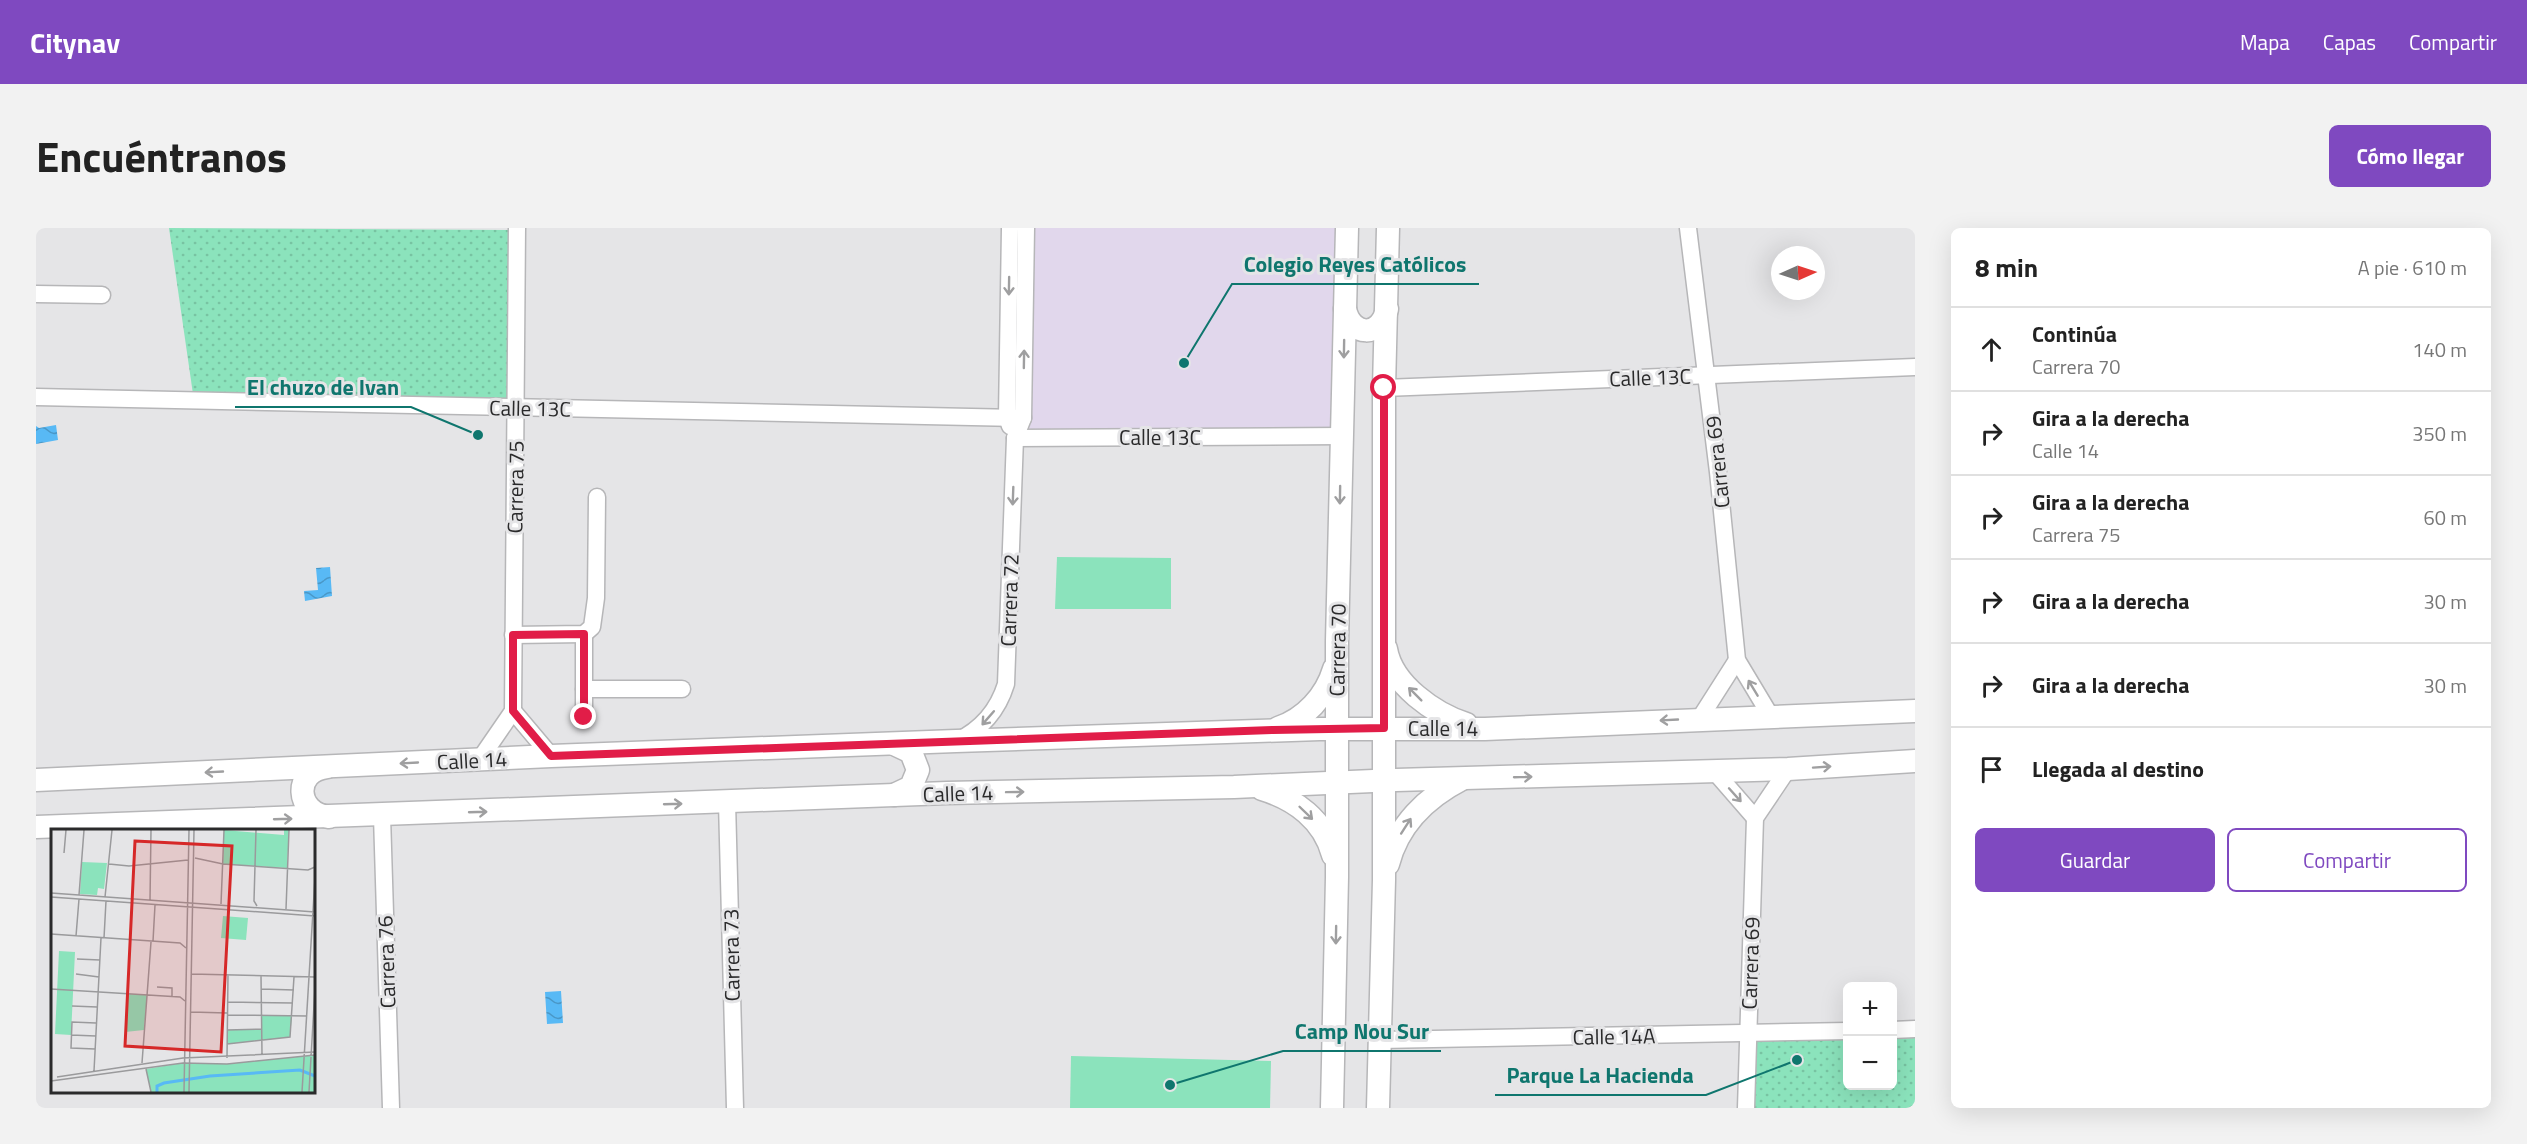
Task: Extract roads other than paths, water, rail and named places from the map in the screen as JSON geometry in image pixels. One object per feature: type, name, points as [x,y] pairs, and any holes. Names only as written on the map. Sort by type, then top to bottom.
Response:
[{"type":"street","name":"Carrera 75","points":[[513,711],[518,228]]},
{"type":"street","name":"Carrera 72","points":[[956,741],[974,732],[988,718],[999,702],[1006,684],[1015,438],[1010,228]]},
{"type":"street","name":"Carrera 72","points":[[1015,418],[1026,228]]},
{"type":"street","name":"Carrera 70","points":[[1332,1108],[1337,877],[1337,641],[1347,228]]},
{"type":"street","points":[[1378,1108],[1384,880],[1384,388],[1388,228]]},
{"type":"street","name":"Carrera 69","points":[[1688,228],[1707,375],[1737,660],[1770,715]]},
{"type":"street","points":[[36,294],[102,295]]},
{"type":"street","points":[[1345,309],[1347,320],[1355,328],[1366,331],[1377,328],[1385,319],[1387,308]]},
{"type":"street","name":"Calle 13C","points":[[1384,388],[1915,367]]},
{"type":"street","name":"Calle 13C","points":[[36,397],[1015,418]]},
{"type":"street","name":"Calle 13C","points":[[1015,438],[1342,436]]},
{"type":"street","points":[[513,635],[584,634],[589,632],[595,622],[597,497]]},
{"type":"street","points":[[584,634],[584,717]]},
{"type":"street","points":[[1384,635],[1387,654],[1397,673],[1418,698],[1444,716],[1485,729]]},
{"type":"street","points":[[1273,730],[1294,721],[1320,698],[1333,671],[1337,641]]},
{"type":"street","points":[[1700,718],[1737,660]]},
{"type":"street","points":[[584,689],[682,689]]},
{"type":"street","points":[[480,759],[513,711],[551,756]]},
{"type":"street","name":"Calle 14","points":[[41,778],[956,741],[1273,730],[1485,729],[1770,715],[1915,711]]},
{"type":"street","points":[[894,744],[911,752],[915,757],[918,770],[911,787],[894,795]]},
{"type":"street","name":"Calle 14","points":[[43,829],[894,795],[1714,772],[1915,761]]},
{"type":"street","points":[[328,766],[320,767],[307,777],[303,792],[308,808],[321,816],[329,817]]},
{"type":"street","points":[[1714,772],[1755,818],[1788,769]]},
{"type":"street","points":[[1384,880],[1399,837],[1411,818],[1444,788],[1464,778]]},
{"type":"street","points":[[1234,787],[1268,790],[1284,795],[1305,809],[1322,829],[1332,852],[1337,877]]},
{"type":"street","name":"Carrera 73","points":[[727,802],[735,1108]]},
{"type":"street","name":"Carrera 76","points":[[382,816],[391,1108]]},
{"type":"street","name":"Carrera 69","points":[[1746,1108],[1755,818]]},
{"type":"street","points":[[1897,1030],[1915,1029]]},
{"type":"street","name":"Calle 14A","points":[[1380,1040],[1843,1031]]},
{"type":"water","points":[[56,425],[58,440],[36,444],[36,426],[39,428]]},
{"type":"water","points":[[330,567],[332,596],[305,601],[304,591],[318,590],[316,568]]},
{"type":"water","points":[[561,991],[563,1023],[547,1024],[545,992]]},
{"type":"place","name":"Colegio Reyes Católicos","points":[[1184,363]]},
{"type":"place","name":"El chuzo de Ivan","points":[[478,435]]},
{"type":"place","name":"Parque La Hacienda","points":[[1797,1060]]},
{"type":"place","name":"Camp Nou Sur","points":[[1170,1085]]}]
